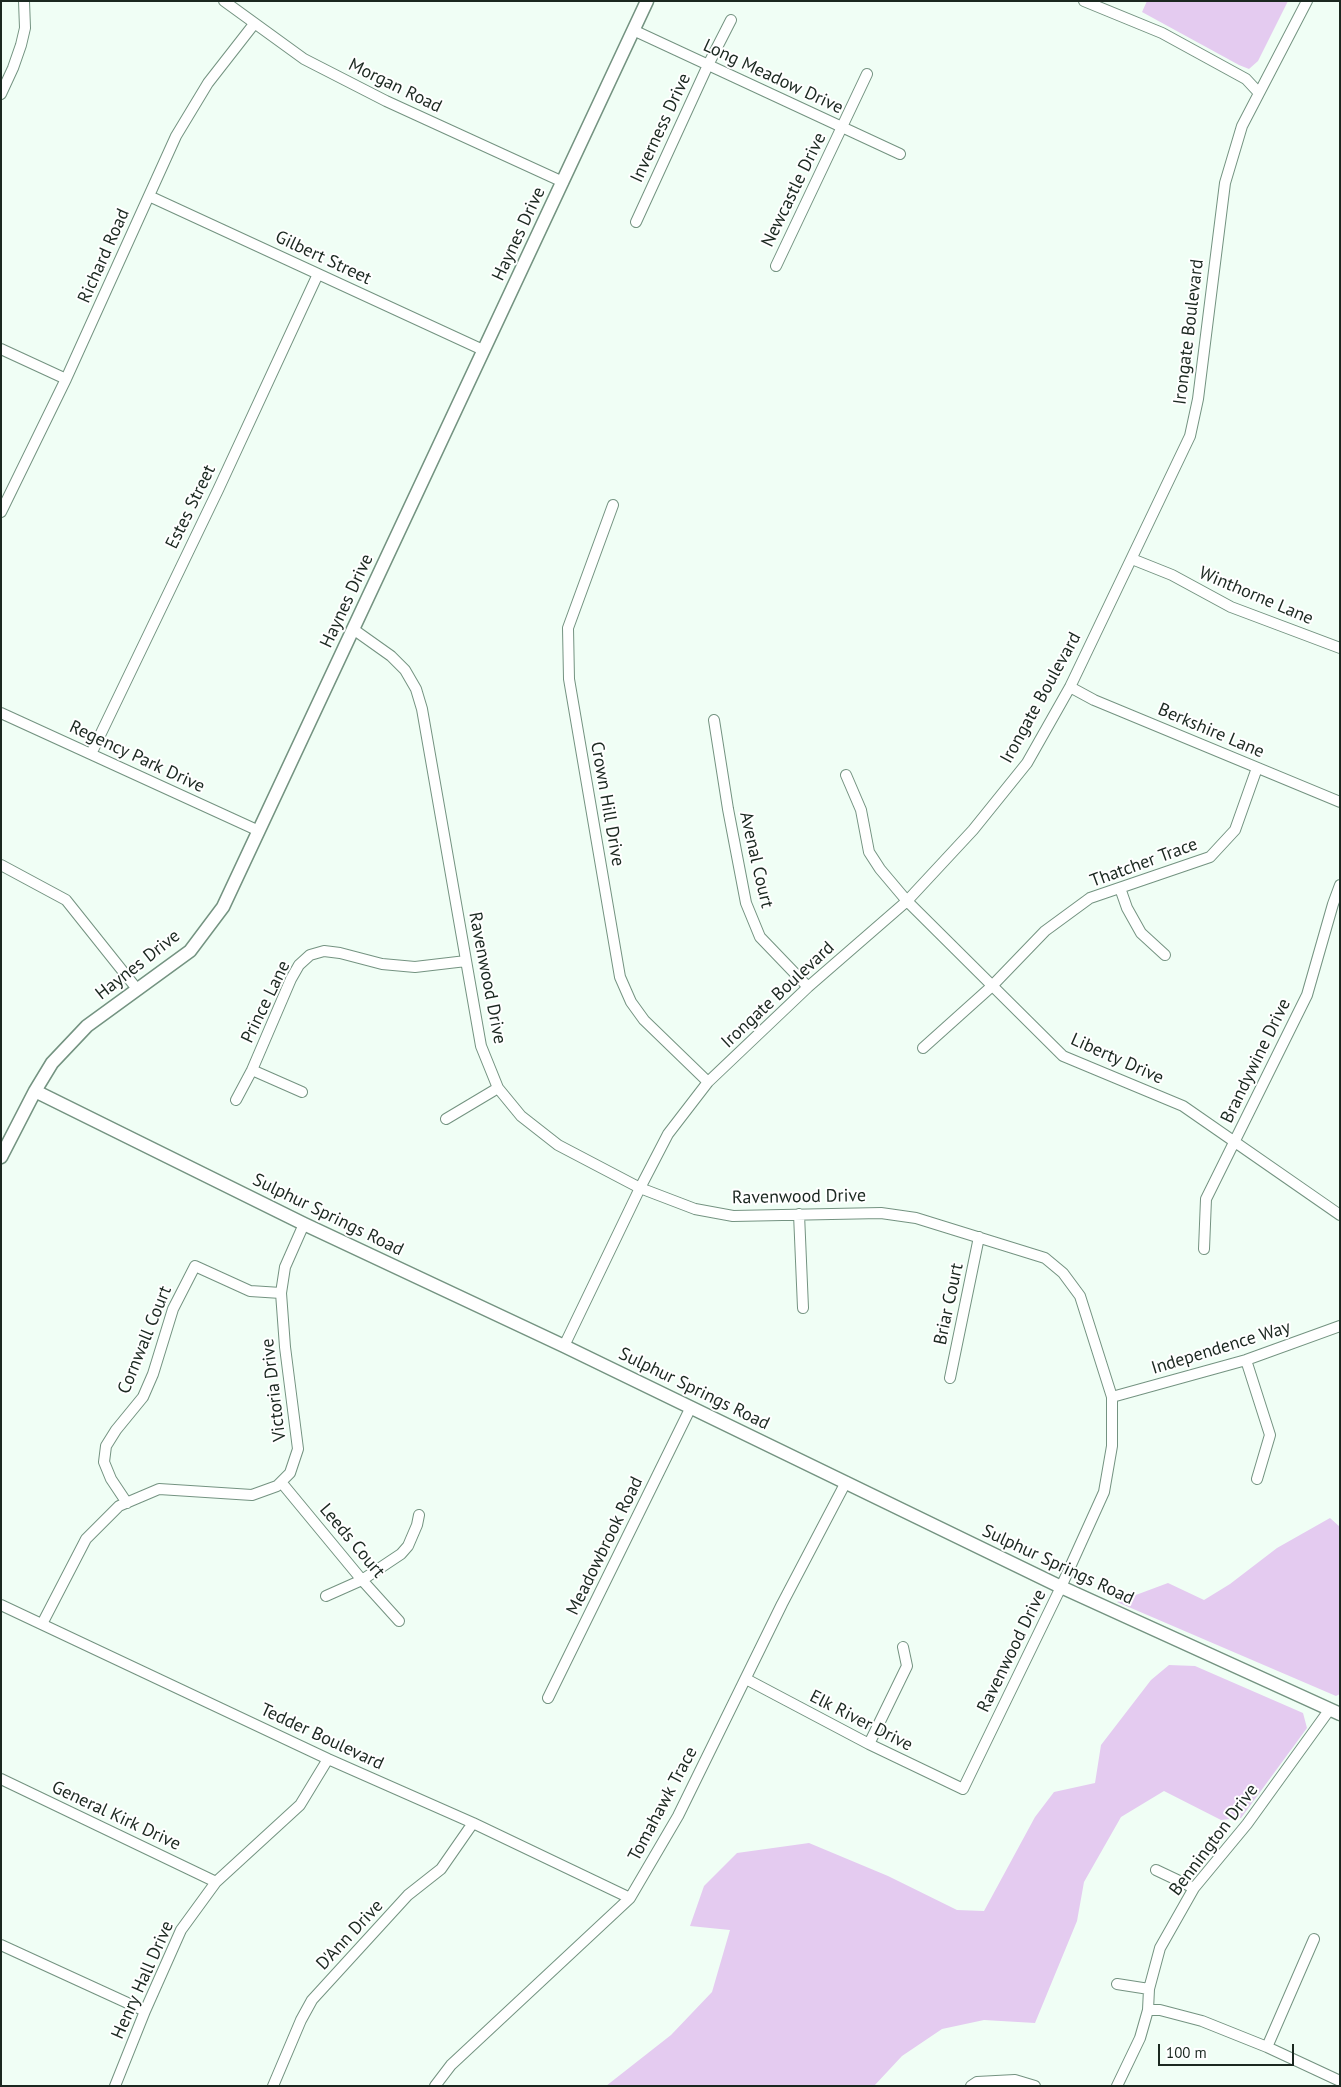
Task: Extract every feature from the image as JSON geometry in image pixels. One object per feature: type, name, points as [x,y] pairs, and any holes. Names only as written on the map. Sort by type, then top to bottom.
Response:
[{"type":"street","points":[[1,94],[14,68],[21,45],[25,28],[24,1]]},
{"type":"street","name":"Morgan Road","points":[[224,1],[304,59],[386,101],[563,182]]},
{"type":"street","name":"Haynes Drive","points":[[1,1157],[35,1091],[52,1063],[87,1026],[190,951],[223,907],[647,1]]},
{"type":"street","points":[[1084,1],[1162,33],[1246,79],[1259,93]]},
{"type":"street","name":"Irongate Boulevard","points":[[564,1346],[668,1134],[708,1082],[808,987],[906,902],[973,830],[1027,763],[1070,687],[1190,436],[1198,399],[1225,183],[1242,126],[1307,1]]},
{"type":"street","name":"Inverness Drive","points":[[636,222],[708,64],[731,20]]},
{"type":"street","name":"Richard Road","points":[[1,512],[66,379],[176,136],[208,83],[254,24]]},
{"type":"street","name":"Long Meadow Drive","points":[[633,30],[900,154]]},
{"type":"street","name":"Newcastle Drive","points":[[776,266],[867,74]]},
{"type":"street","name":"Gilbert Street","points":[[149,196],[483,350]]},
{"type":"street","name":"Estes Street","points":[[91,754],[218,490],[318,274]]},
{"type":"street","points":[[1,349],[66,379]]},
{"type":"street","name":"Crown Hill Drive","points":[[613,505],[568,628],[570,679],[620,977],[631,1002],[644,1020],[708,1082]]},
{"type":"street","name":"Winthorne Lane","points":[[1132,558],[1172,576],[1231,607],[1340,648]]},
{"type":"street","name":"Ravenwood Drive","points":[[353,629],[391,656],[405,670],[416,690],[422,709],[481,1046],[498,1088],[521,1116],[558,1146],[640,1188],[695,1209],[733,1216],[881,1213],[916,1218],[1045,1258],[1063,1273],[1080,1296],[1112,1397],[1112,1446],[1104,1492],[1061,1587],[963,1790]]},
{"type":"street","name":"Berkshire Lane","points":[[1070,687],[1094,700],[1340,802]]},
{"type":"street","name":"Regency Park Drive","points":[[1,713],[259,832]]},
{"type":"street","name":"Avenal Court","points":[[714,720],[728,809],[746,903],[760,937],[808,987]]},
{"type":"street","name":"Thatcher Trace","points":[[923,1048],[991,987],[1045,931],[1090,898],[1210,857],[1235,830],[1256,768]]},
{"type":"street","name":"Liberty Drive","points":[[846,775],[861,810],[869,852],[906,902],[1063,1056],[1183,1106],[1340,1216]]},
{"type":"street","points":[[1,865],[66,900],[137,989]]},
{"type":"street","name":"Brandywine Drive","points":[[1204,1249],[1206,1199],[1307,995],[1332,904],[1340,885]]},
{"type":"street","points":[[1120,888],[1127,908],[1141,933],[1164,955]]},
{"type":"street","name":"Prince Lane","points":[[236,1100],[252,1070],[291,979],[299,965],[310,955],[324,951],[340,953],[382,964],[415,967],[466,961]]},
{"type":"street","points":[[252,1070],[302,1092]]},
{"type":"street","points":[[446,1119],[498,1088]]},
{"type":"street","name":"Sulphur Springs Road","points":[[35,1091],[304,1224],[564,1346],[1061,1587],[1335,1712]]},
{"type":"street","points":[[799,1214],[803,1308]]},
{"type":"street","name":"Victoria Drive","points":[[281,1482],[290,1472],[298,1449],[285,1347],[281,1293],[285,1267],[304,1224]]},
{"type":"street","name":"Briar Court","points":[[950,1378],[980,1237]]},
{"type":"street","name":"Cornwall Court","points":[[127,1503],[111,1479],[104,1462],[106,1446],[116,1430],[143,1397],[153,1374],[173,1309],[195,1266],[250,1291],[281,1293]]},
{"type":"street","name":"Independence Way","points":[[1112,1397],[1246,1360],[1340,1326]]},
{"type":"street","points":[[1246,1360],[1270,1435],[1257,1479]]},
{"type":"street","name":"Meadowbrook Road","points":[[548,1698],[691,1407]]},
{"type":"street","points":[[42,1624],[86,1539],[119,1506],[159,1489],[252,1495],[277,1486],[281,1482]]},
{"type":"street","name":"Leeds Court","points":[[281,1482],[362,1580],[399,1621]]},
{"type":"street","name":"Tomahawk Trace","points":[[435,2086],[451,2065],[630,1898],[678,1816],[782,1604],[846,1482]]},
{"type":"street","points":[[326,1596],[362,1580],[401,1554],[408,1546],[419,1515]]},
{"type":"street","name":"Tedder Boulevard","points":[[1,1604],[328,1759],[473,1823],[630,1898]]},
{"type":"street","points":[[869,1744],[906,1666],[903,1647]]},
{"type":"street","name":"Elk River Drive","points":[[746,1679],[869,1744],[963,1790]]},
{"type":"street","name":"Bennington Drive","points":[[1117,2086],[1140,2038],[1148,2010],[1149,1989],[1160,1948],[1194,1888],[1335,1712]]},
{"type":"street","name":"Henry Hall Drive","points":[[115,2086],[145,2011],[181,1930],[216,1882],[300,1805],[328,1759]]},
{"type":"street","name":"General Kirk Drive","points":[[1,1780],[216,1882]]},
{"type":"street","name":"D'Ann Drive","points":[[273,2086],[301,2020],[312,2000],[408,1896],[442,1870],[473,1823]]},
{"type":"street","points":[[1156,1870],[1194,1888]]},
{"type":"street","points":[[1267,2047],[1314,1939]]},
{"type":"street","points":[[1,1945],[145,2011]]},
{"type":"street","points":[[1117,1984],[1149,1989]]},
{"type":"street","points":[[1148,2010],[1160,2010],[1202,2021],[1267,2047],[1340,2081]]},
{"type":"street","points":[[970,2086],[978,2082],[1015,2080],[1035,2086]]},
{"type":"shaded area","points":[[1147,1],[1288,1],[1258,61],[1249,69],[1142,12]]},
{"type":"shaded area","points":[[1330,1518],[1340,1527],[1340,1694],[1336,1696],[1117,1602],[1168,1583],[1204,1600],[1230,1584],[1277,1548]]},
{"type":"shaded area","points":[[1169,1665],[1195,1666],[1303,1713],[1307,1728],[1241,1818],[1221,1820],[1164,1791],[1121,1817],[1084,1882],[1077,1921],[1035,2023],[984,2020],[942,2029],[902,2056],[874,2086],[606,2086],[671,2035],[712,1992],[730,1930],[690,1926],[704,1886],[737,1853],[809,1843],[888,1876],[957,1910],[984,1911],[1035,1817],[1054,1792],[1095,1783],[1101,1745],[1151,1680]]}]
